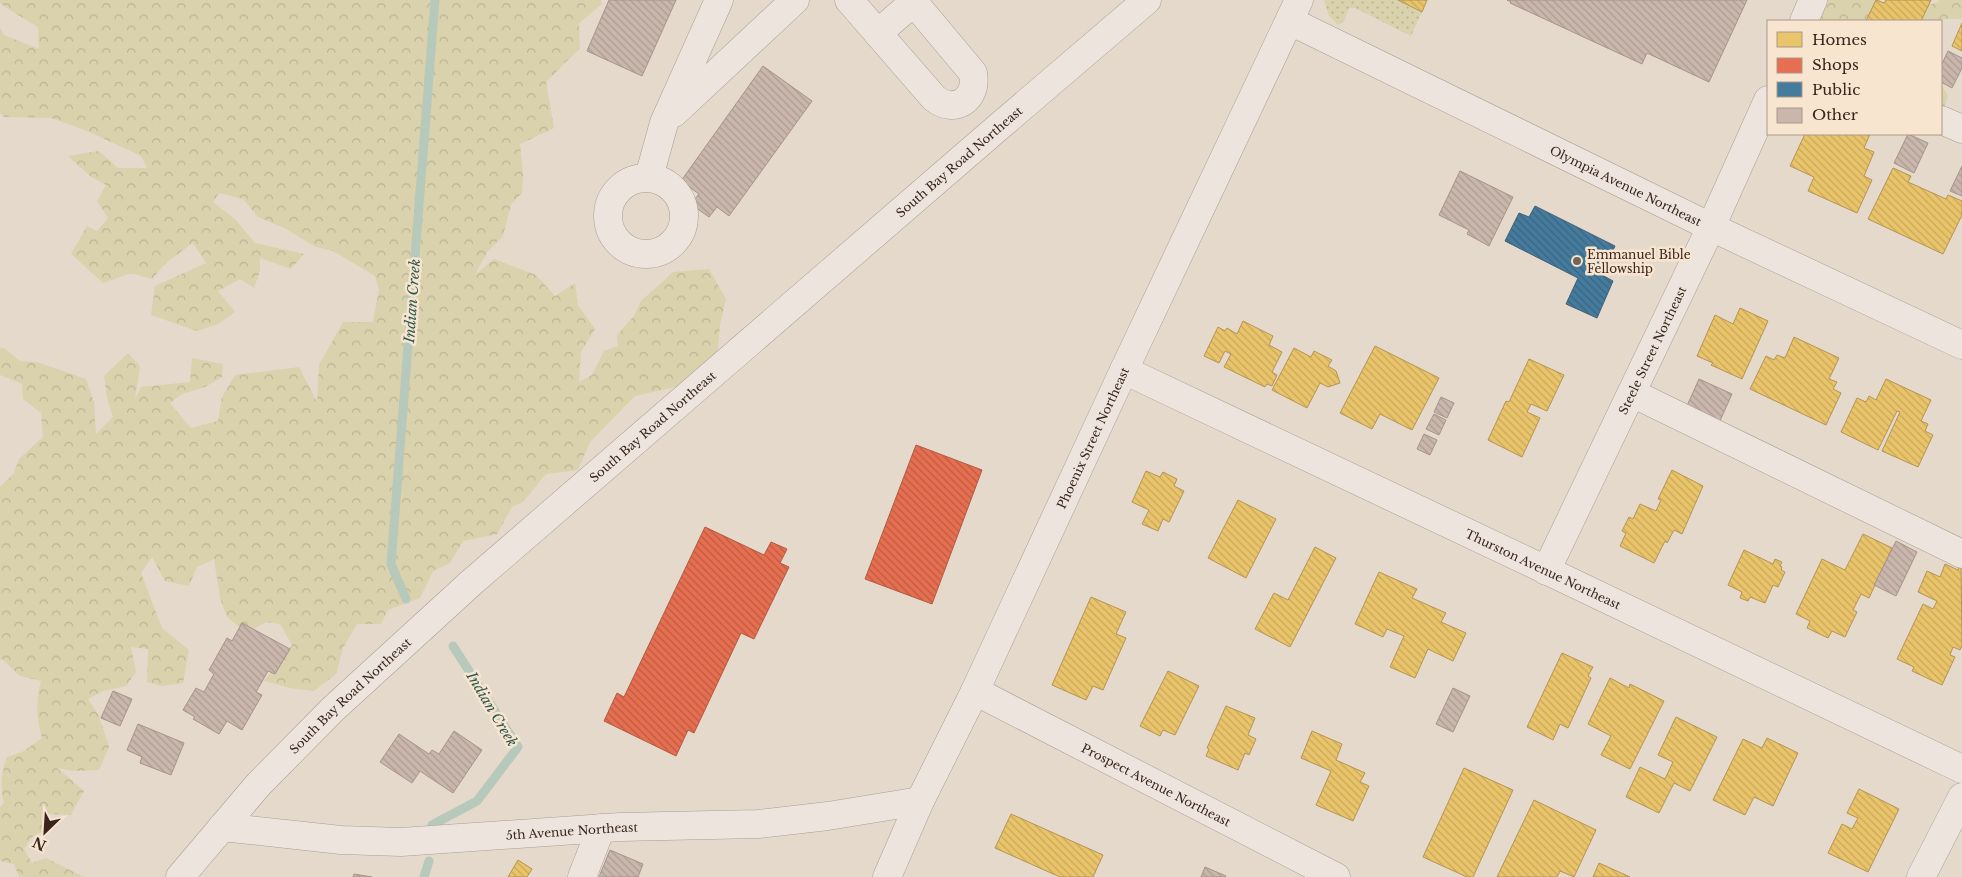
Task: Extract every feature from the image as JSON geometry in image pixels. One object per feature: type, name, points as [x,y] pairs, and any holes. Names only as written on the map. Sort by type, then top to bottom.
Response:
[{"type":"street","points":[[649,177],[664,122],[719,0]]},
{"type":"street","points":[[664,122],[795,0]]},
{"type":"street","points":[[849,0],[878,33],[939,102],[953,105],[967,99],[974,86],[970,68],[913,1],[878,33]]},
{"type":"street","name":"South Bay Road Northeast","points":[[180,877],[258,785],[333,709],[465,588],[994,130],[1148,0]]},
{"type":"street","points":[[1804,20],[1813,0]]},
{"type":"street","name":"Olympia Avenue Northeast","points":[[1295,11],[1711,227],[1962,345]]},
{"type":"street","name":"Phoenix Street Northeast","points":[[888,877],[920,801],[975,691],[1124,370],[1295,11]]},
{"type":"street","points":[[967,99],[994,130]]},
{"type":"street","name":"Steele Street Northeast","points":[[1546,571],[1711,227],[1767,102]]},
{"type":"street","points":[[1942,120],[1962,129]]},
{"type":"street","name":"Thurston Avenue Northeast","points":[[1124,370],[1546,571],[1726,654],[1962,769]]},
{"type":"street","points":[[1632,393],[1962,554]]},
{"type":"street","name":"Prospect Avenue Northeast","points":[[975,691],[1336,877]]},
{"type":"street","points":[[1921,877],[1962,797]]},
{"type":"street","name":"5th Avenue Northeast","points":[[222,827],[341,840],[401,842],[601,828],[758,824],[828,816],[920,801]]},
{"type":"street","points":[[582,877],[601,828]]},
{"type":"green space","points":[[0,0],[601,0],[602,4],[579,23],[580,48],[546,82],[554,128],[520,144],[523,174],[522,193],[511,204],[503,236],[488,251],[475,275],[494,259],[536,275],[555,296],[575,283],[578,305],[595,329],[581,352],[579,382],[592,375],[604,351],[618,346],[617,335],[634,316],[641,301],[673,272],[709,269],[726,299],[720,325],[717,359],[692,383],[635,396],[590,442],[578,470],[546,474],[523,502],[512,507],[497,534],[463,541],[450,563],[433,571],[420,598],[388,610],[381,624],[357,624],[343,648],[336,674],[314,691],[290,688],[264,681],[292,645],[280,624],[266,622],[246,633],[227,617],[220,598],[214,559],[197,567],[189,586],[165,581],[152,557],[141,573],[162,628],[189,650],[183,683],[162,686],[147,682],[148,649],[131,647],[136,672],[126,686],[103,691],[88,699],[99,716],[109,747],[99,770],[74,771],[57,768],[84,791],[71,815],[49,814],[49,828],[32,837],[24,849],[32,863],[46,858],[84,877],[19,877],[14,864],[0,861],[0,807],[4,803],[2,780],[7,757],[24,751],[42,738],[37,710],[41,681],[20,676],[2,659],[0,661],[0,487],[14,473],[19,459],[43,437],[41,413],[23,399],[22,384],[0,375],[0,348],[4,348],[20,361],[37,362],[86,379],[94,402],[96,434],[113,417],[107,398],[104,376],[128,353],[140,366],[135,399],[141,387],[190,382],[192,358],[223,364],[222,377],[205,387],[182,394],[170,403],[191,428],[218,421],[222,397],[235,375],[299,367],[317,402],[319,365],[343,322],[373,322],[379,290],[375,276],[333,251],[316,247],[284,228],[258,217],[243,199],[219,193],[213,202],[236,220],[255,243],[304,254],[291,269],[260,258],[260,271],[254,288],[240,279],[218,291],[235,312],[218,324],[197,331],[151,315],[155,286],[206,263],[193,243],[167,262],[152,279],[131,273],[103,283],[71,254],[87,226],[97,231],[108,218],[97,201],[106,185],[90,176],[68,156],[99,151],[118,168],[147,168],[141,156],[85,130],[51,118],[4,117],[0,113],[0,28],[4,35],[39,49],[38,27],[8,9],[0,3]]},
{"type":"green space","points":[[1324,0],[1398,0],[1422,12],[1411,36],[1355,8],[1349,8],[1344,21],[1338,25],[1329,16]]},
{"type":"green space","points":[[1820,0],[1880,0],[1878,16],[1869,20],[1817,20]]},
{"type":"green space","points":[[1939,0],[1962,0],[1962,19],[1912,20],[1918,8],[1936,3]]},
{"type":"green space","points":[[1942,86],[1948,95],[1942,109]]},
{"type":"building: Homes","points":[[1398,0],[1427,0],[1422,12]]},
{"type":"building: Homes","points":[[1876,0],[1884,3],[1886,0],[1931,0],[1921,20],[1866,20]]},
{"type":"building: Homes","points":[[1962,23],[1962,51],[1952,46]]},
{"type":"building: Homes","points":[[1805,135],[1870,135],[1864,148],[1874,152],[1864,176],[1872,180],[1857,213],[1808,191],[1814,177],[1790,166]]},
{"type":"building: Homes","points":[[1893,168],[1911,176],[1908,182],[1946,199],[1948,195],[1962,201],[1962,215],[1943,254],[1868,219]]},
{"type":"building: Homes","points":[[1740,308],[1768,321],[1742,379],[1711,365],[1713,363],[1697,356],[1715,315],[1733,324]]},
{"type":"building: Homes","points":[[1243,321],[1273,336],[1269,345],[1282,352],[1272,372],[1277,375],[1272,386],[1267,384],[1265,387],[1224,367],[1231,354],[1225,351],[1219,363],[1204,356],[1218,327],[1225,331],[1227,328],[1237,334]]},
{"type":"building: Homes","points":[[1794,337],[1839,358],[1829,379],[1837,382],[1833,389],[1841,393],[1826,425],[1750,389],[1766,356],[1774,360],[1777,355],[1785,358]]},
{"type":"building: Homes","points":[[1375,346],[1439,378],[1412,430],[1380,414],[1372,429],[1340,413]]},
{"type":"building: Homes","points":[[1294,348],[1311,357],[1314,351],[1332,360],[1328,366],[1336,371],[1340,383],[1328,387],[1320,383],[1307,408],[1272,390]]},
{"type":"building: Homes","points":[[1529,359],[1564,375],[1547,411],[1531,404],[1527,412],[1540,418],[1522,457],[1488,440],[1506,401],[1509,402]]},
{"type":"building: Homes","points":[[1886,379],[1931,400],[1921,421],[1928,424],[1925,431],[1933,435],[1918,467],[1882,451],[1900,412],[1897,411],[1878,450],[1841,432],[1857,398],[1866,402],[1869,396],[1876,400]]},
{"type":"building: Homes","points":[[1672,470],[1703,486],[1682,534],[1674,530],[1667,543],[1665,541],[1654,563],[1620,546],[1626,533],[1622,531],[1629,517],[1633,519],[1640,504],[1656,511],[1661,500],[1658,499]]},
{"type":"building: Homes","points":[[1146,471],[1160,477],[1163,472],[1177,479],[1174,486],[1184,491],[1169,522],[1163,519],[1158,531],[1142,524],[1149,510],[1132,502]]},
{"type":"building: Homes","points":[[1238,500],[1276,519],[1246,578],[1208,558]]},
{"type":"building: Homes","points":[[1863,534],[1892,548],[1869,598],[1861,594],[1853,610],[1857,612],[1845,637],[1832,631],[1828,638],[1807,628],[1810,621],[1796,614],[1822,559],[1845,570]]},
{"type":"building: Homes","points":[[1315,547],[1336,558],[1290,647],[1255,629],[1274,593],[1288,600]]},
{"type":"building: Homes","points":[[1744,550],[1773,564],[1775,559],[1782,562],[1781,570],[1785,572],[1778,587],[1773,585],[1765,603],[1750,597],[1748,601],[1740,598],[1742,592],[1728,585]]},
{"type":"building: Homes","points":[[1961,563],[1962,645],[1960,650],[1953,647],[1950,655],[1955,657],[1942,685],[1912,671],[1914,667],[1897,659],[1923,604],[1933,609],[1937,601],[1918,592],[1927,571],[1940,577],[1945,564],[1958,570]]},
{"type":"building: Homes","points":[[1379,572],[1417,589],[1412,598],[1446,613],[1441,622],[1466,633],[1453,661],[1428,649],[1415,678],[1390,667],[1404,636],[1387,629],[1383,637],[1355,624]]},
{"type":"building: Homes","points":[[1091,597],[1126,612],[1116,634],[1126,638],[1103,690],[1093,686],[1086,700],[1052,685]]},
{"type":"building: Homes","points":[[1562,653],[1593,667],[1588,676],[1591,678],[1568,728],[1560,724],[1553,740],[1527,727]]},
{"type":"building: Homes","points":[[1168,671],[1199,686],[1175,735],[1163,730],[1160,736],[1140,726]]},
{"type":"building: Homes","points":[[1610,678],[1629,688],[1630,684],[1664,701],[1630,769],[1601,755],[1611,736],[1588,724]]},
{"type":"building: Homes","points":[[1226,706],[1255,718],[1248,735],[1256,739],[1249,755],[1245,753],[1238,770],[1206,756],[1209,749],[1207,748]]},
{"type":"building: Homes","points":[[1676,717],[1717,737],[1690,791],[1674,783],[1659,813],[1626,797],[1640,767],[1665,779],[1673,762],[1658,755]]},
{"type":"building: Homes","points":[[1312,731],[1342,744],[1336,760],[1365,773],[1360,782],[1369,786],[1353,821],[1316,805],[1331,771],[1301,758]]},
{"type":"building: Homes","points":[[1767,738],[1798,753],[1773,806],[1754,797],[1745,815],[1713,800],[1743,739],[1762,748]]},
{"type":"building: Homes","points":[[1464,768],[1513,790],[1473,877],[1467,877],[1423,857]]},
{"type":"building: Homes","points":[[1859,789],[1899,809],[1868,872],[1828,853],[1842,824],[1852,829],[1858,818],[1847,813]]},
{"type":"building: Homes","points":[[1534,800],[1596,830],[1574,877],[1560,871],[1557,877],[1497,877]]},
{"type":"building: Homes","points":[[1011,814],[1103,855],[1093,877],[1060,877],[995,848]]},
{"type":"building: Homes","points":[[518,860],[532,869],[527,877],[508,877]]},
{"type":"building: Homes","points":[[1599,863],[1630,877],[1593,877]]},
{"type":"building: Shops","points":[[916,445],[982,470],[932,604],[865,579]]},
{"type":"building: Shops","points":[[705,527],[764,555],[771,542],[787,549],[780,563],[789,567],[754,639],[741,633],[694,733],[688,730],[676,756],[604,721],[617,693],[624,697]]},
{"type":"building: Public","name":"Emmanuel Bible Fellowship","points":[[1535,206],[1615,246],[1602,275],[1613,281],[1597,318],[1566,304],[1578,278],[1505,241],[1519,213],[1529,217]]},
{"type":"building: Other","points":[[609,0],[676,0],[642,76],[587,51]]},
{"type":"building: Other","points":[[1507,0],[1747,0],[1709,82],[1647,53],[1642,64]]},
{"type":"building: Other","points":[[1948,51],[1962,58],[1962,68],[1952,88],[1942,83],[1942,64]]},
{"type":"building: Other","points":[[763,66],[812,101],[729,216],[717,207],[709,217],[691,204],[699,194],[681,181]]},
{"type":"building: Other","points":[[1908,135],[1928,143],[1914,173],[1894,163]]},
{"type":"building: Other","points":[[1962,166],[1962,196],[1950,191]]},
{"type":"building: Other","points":[[1460,171],[1513,197],[1489,246],[1467,234],[1469,230],[1439,215]]},
{"type":"building: Other","points":[[1699,379],[1732,394],[1719,423],[1686,408]]},
{"type":"building: Other","points":[[1441,397],[1454,403],[1447,418],[1434,412]]},
{"type":"building: Other","points":[[1434,414],[1446,420],[1439,435],[1426,429]]},
{"type":"building: Other","points":[[1424,434],[1437,440],[1430,455],[1417,449]]},
{"type":"building: Other","points":[[1896,541],[1917,552],[1896,596],[1874,585]]},
{"type":"building: Other","points":[[242,623],[290,649],[275,674],[268,671],[256,692],[262,695],[242,730],[227,721],[219,734],[193,719],[195,717],[183,710],[196,688],[204,692],[214,674],[209,670],[227,638],[232,641]]},
{"type":"building: Other","points":[[1453,688],[1470,696],[1453,732],[1436,724]]},
{"type":"building: Other","points":[[113,691],[132,699],[120,726],[101,718]]},
{"type":"building: Other","points":[[138,724],[184,743],[171,775],[140,763],[142,757],[127,750]]},
{"type":"building: Other","points":[[454,731],[482,750],[453,793],[420,771],[412,783],[380,762],[399,734],[429,754],[432,750],[439,754]]},
{"type":"building: Other","points":[[610,850],[643,864],[638,877],[599,877]]},
{"type":"building: Other","points":[[1205,867],[1226,876],[1201,877]]},
{"type":"building: Other","points":[[354,874],[372,877],[353,877]]},
{"type":"waterway","name":"Indian Creek","points":[[406,599],[391,564],[435,0]]},
{"type":"waterway","name":"Indian Creek","points":[[432,825],[477,801],[518,747],[453,646]]},
{"type":"waterway","name":"Indian Creek","points":[[424,877],[429,861]]},
{"type":"place","name":"Emmanuel Bible Fellowship","points":[[1577,261]]}]
